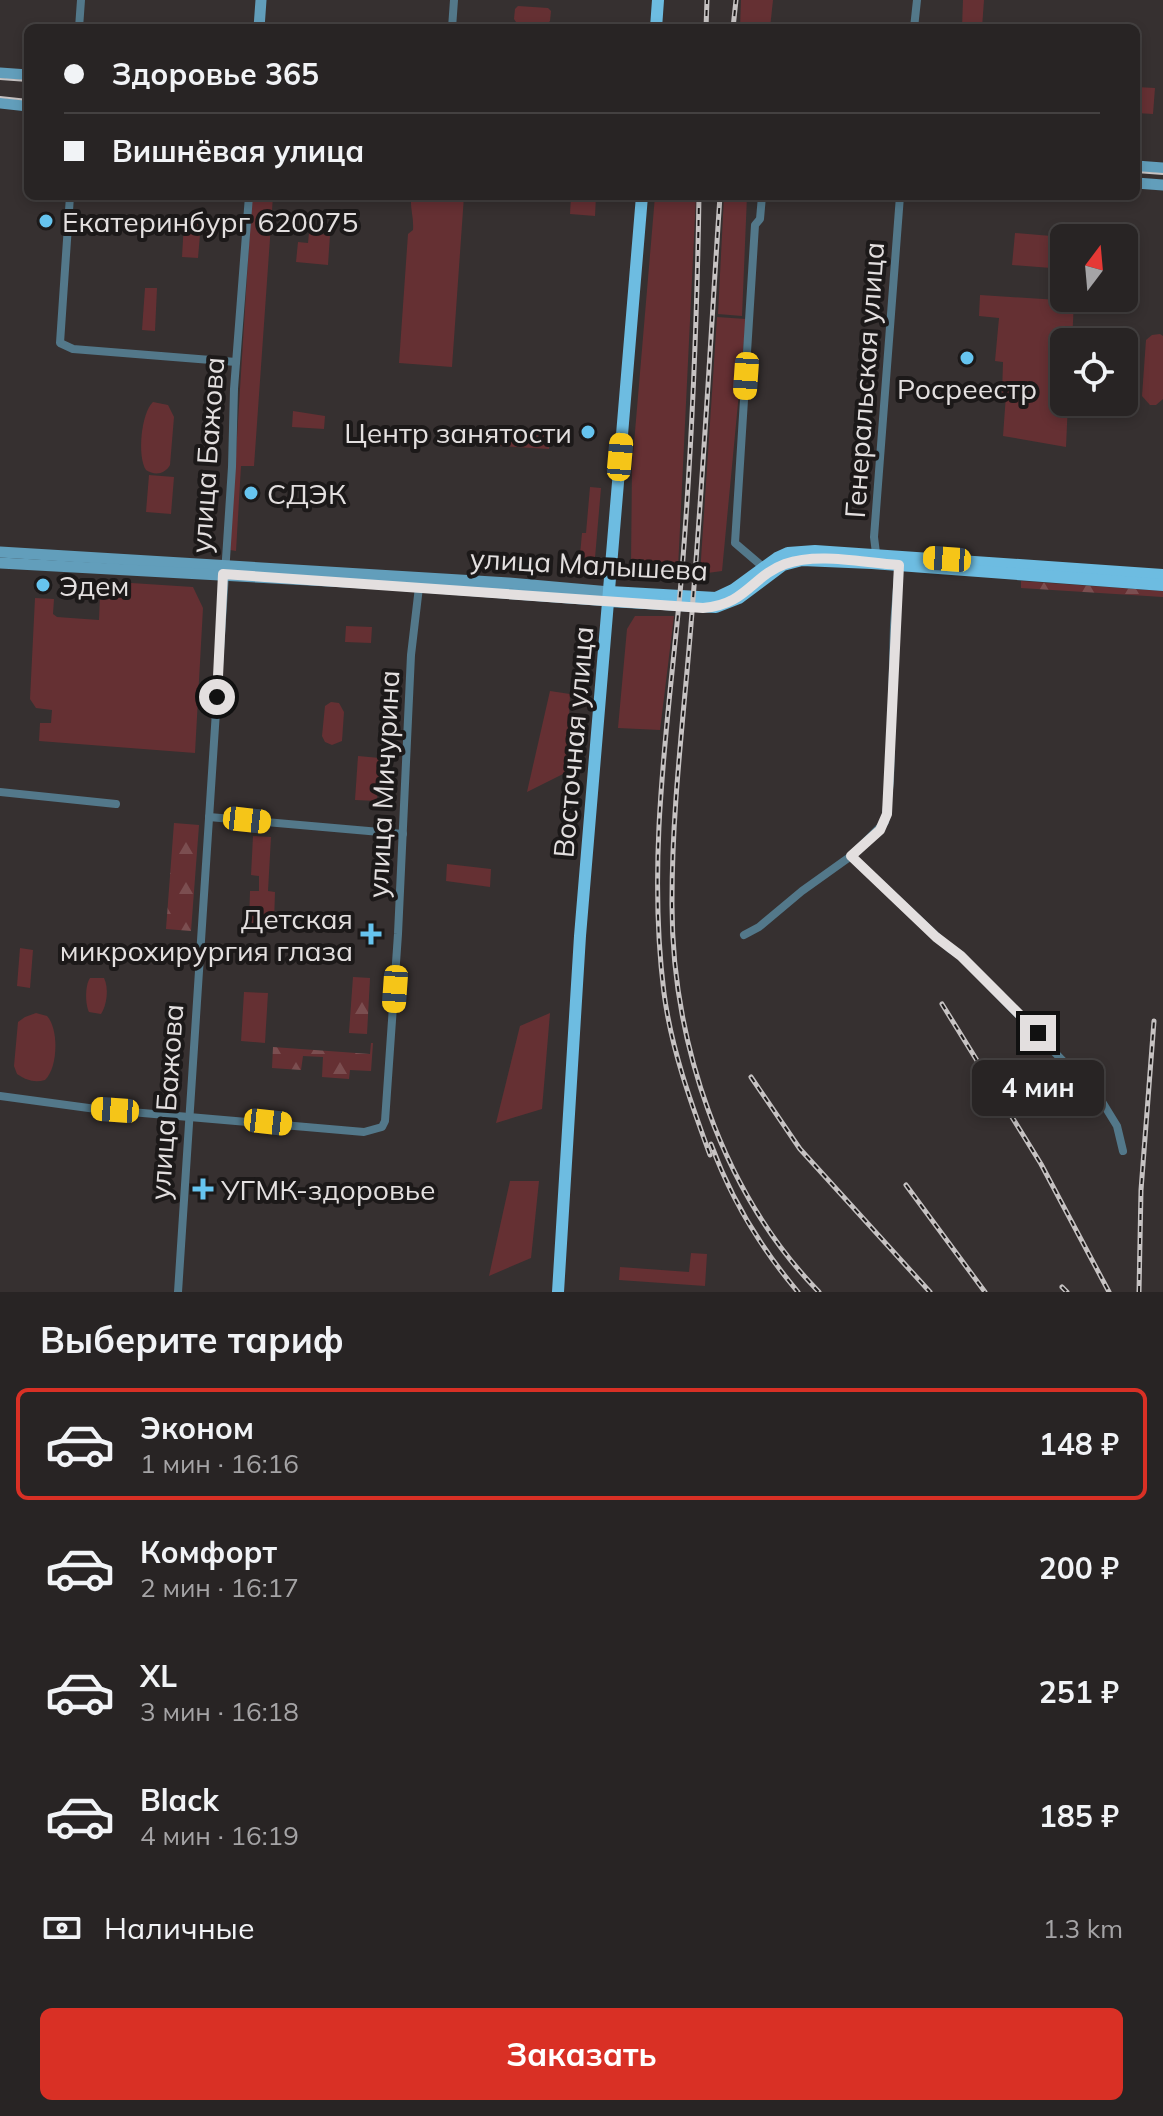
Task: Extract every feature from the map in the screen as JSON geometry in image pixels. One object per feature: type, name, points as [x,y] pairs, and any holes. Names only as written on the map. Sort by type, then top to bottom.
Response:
[{"type":"main road","points":[[259,24],[261,0]]},
{"type":"main road","points":[[656,24],[658,0]]},
{"type":"main road","points":[[0,73],[24,75]]},
{"type":"main road","points":[[0,103],[24,106]]},
{"type":"main road","points":[[1140,166],[1163,168]]},
{"type":"main road","points":[[1140,183],[1163,185]]},
{"type":"main road","name":"Восточная улица","points":[[558,1292],[578,964],[642,200]]},
{"type":"main road","name":"улица Малышева","points":[[0,552],[419,587],[610,597],[716,607],[739,598],[776,568],[792,562],[817,560],[1163,575]]},
{"type":"main road","name":"улица Малышева","points":[[0,563],[509,583],[610,597],[716,598],[733,590],[777,558],[798,552],[876,553],[894,562],[1163,585]]},
{"type":"street","points":[[79,24],[81,0]]},
{"type":"street","points":[[452,24],[454,0]]},
{"type":"street","points":[[914,24],[917,0]]},
{"type":"street","points":[[70,200],[60,343],[73,349],[236,362]]},
{"type":"street","name":"улица Бажова","points":[[178,1292],[249,200]]},
{"type":"street","points":[[762,200],[760,219],[755,225],[735,543],[763,567]]},
{"type":"street","name":"Генеральская улица","points":[[876,553],[875,521],[900,200]]},
{"type":"street","points":[[744,935],[759,927],[851,856],[880,830],[887,814],[894,562]]},
{"type":"street","name":"улица Мичурина","points":[[189,1117],[364,1132],[382,1127],[385,1121],[397,963],[411,655],[419,587]]},
{"type":"street","points":[[0,792],[116,804]]},
{"type":"street","points":[[209,817],[403,834]]},
{"type":"street","points":[[851,856],[943,943],[961,956],[1059,1054],[1101,1100],[1117,1126],[1123,1151]]},
{"type":"street","points":[[0,1096],[189,1117]]},
{"type":"green space","points":[[741,0],[773,0],[770,24],[740,24]]},
{"type":"green space","points":[[963,0],[984,0],[982,24],[962,24]]},
{"type":"green space","points":[[518,6],[548,8],[551,11],[550,21],[547,24],[516,22],[515,9]]},
{"type":"green space","points":[[1140,87],[1155,88],[1153,114],[1140,113]]},
{"type":"green space","points":[[252,200],[273,200],[254,466],[241,466],[236,551],[230,550]]},
{"type":"green space","points":[[411,200],[464,200],[452,367],[399,363],[408,234],[413,230]]},
{"type":"green space","points":[[571,200],[596,200],[595,216],[570,214]]},
{"type":"green space","points":[[655,200],[696,200],[678,569],[671,571],[675,578],[637,574],[631,566],[632,467]]},
{"type":"green space","points":[[724,200],[747,200],[742,316],[718,314]]},
{"type":"green space","points":[[184,222],[201,223],[198,258],[182,257]]},
{"type":"green space","points":[[309,233],[330,235],[328,265],[296,262],[298,242],[308,243]]},
{"type":"green space","points":[[1015,233],[1050,236],[1050,268],[1012,265]]},
{"type":"green space","points":[[145,288],[157,288],[155,331],[142,330]]},
{"type":"green space","points":[[980,295],[1050,299],[1050,312],[1073,312],[1073,328],[1050,328],[1050,416],[1067,416],[1066,447],[1003,436],[1006,395],[1002,395],[1003,362],[995,361],[999,318],[979,316]]},
{"type":"green space","points":[[717,317],[746,319],[722,571],[700,574]]},
{"type":"green space","points":[[1160,334],[1163,336],[1163,399],[1156,405],[1150,405],[1142,396],[1146,340]]},
{"type":"green space","points":[[153,402],[168,405],[174,417],[170,465],[163,472],[156,473],[146,470],[141,446],[143,425]]},
{"type":"green space","points":[[293,411],[325,416],[324,429],[292,427]]},
{"type":"green space","points":[[502,430],[551,433],[549,449],[500,446]]},
{"type":"green space","points":[[149,475],[174,477],[171,514],[146,512]]},
{"type":"green space","points":[[590,487],[601,488],[595,558],[586,557],[584,574],[564,572],[565,569],[573,569],[574,555],[580,555],[582,533],[586,533]]},
{"type":"green space","points":[[1021,581],[1163,591],[1163,597],[1021,588]]},
{"type":"green space","points":[[116,582],[193,587],[203,608],[195,753],[39,741],[40,723],[51,723],[52,710],[36,708],[30,699],[35,598],[54,599],[53,614],[57,617],[99,620],[100,595],[115,596]]},
{"type":"green space","points":[[635,616],[674,616],[660,730],[618,728],[627,629]]},
{"type":"green space","points":[[346,626],[372,627],[371,643],[345,642]]},
{"type":"green space","points":[[550,691],[570,694],[567,772],[527,792]]},
{"type":"green space","points":[[331,702],[339,703],[344,712],[342,741],[332,745],[325,742],[322,736],[325,706]]},
{"type":"green space","points":[[358,756],[380,758],[377,801],[355,800]]},
{"type":"green space","points":[[174,823],[199,825],[191,931],[166,929]]},
{"type":"green space","points":[[253,836],[271,837],[268,891],[275,892],[274,924],[249,923],[250,891],[259,891],[259,876],[251,875]]},
{"type":"green space","points":[[447,864],[491,869],[490,887],[446,881]]},
{"type":"green space","points":[[20,948],[33,950],[30,988],[17,986]]},
{"type":"green space","points":[[353,977],[370,978],[367,1034],[349,1033]]},
{"type":"green space","points":[[90,978],[104,978],[106,982],[107,996],[101,1014],[89,1012],[88,1009],[86,990]]},
{"type":"green space","points":[[244,992],[268,993],[265,1043],[241,1041]]},
{"type":"green space","points":[[36,1013],[47,1016],[55,1039],[55,1058],[49,1074],[45,1080],[37,1081],[17,1074],[14,1066],[18,1022]]},
{"type":"green space","points":[[550,1013],[542,1109],[496,1123],[520,1026]]},
{"type":"green space","points":[[371,1043],[371,1071],[350,1070],[349,1079],[322,1077],[323,1057],[303,1056],[301,1070],[272,1068],[273,1047],[370,1054]]},
{"type":"green space","points":[[510,1181],[539,1181],[531,1258],[489,1276]]},
{"type":"green space","points":[[691,1253],[707,1254],[705,1286],[619,1280],[620,1267],[689,1272]]},
{"type":"tram line","points":[[0,79],[24,81]]},
{"type":"tram line","points":[[0,97],[24,100]]},
{"type":"tram line","points":[[1140,172],[1163,174]]},
{"type":"railway","points":[[706,24],[707,0]]},
{"type":"railway","points":[[733,24],[736,0]]},
{"type":"railway","points":[[699,200],[689,477],[662,782],[658,887],[659,940],[667,1014],[682,1075],[710,1155]]},
{"type":"railway","points":[[720,200],[697,549],[674,825],[674,953],[692,1059],[708,1111],[729,1161],[755,1208],[785,1252],[819,1292]]},
{"type":"railway","points":[[942,1004],[1041,1164],[1109,1292]]},
{"type":"railway","points":[[1139,1292],[1141,1190],[1154,1021]]},
{"type":"railway","points":[[751,1077],[800,1149],[930,1292]]},
{"type":"railway","points":[[711,1144],[748,1222],[798,1292]]},
{"type":"railway","points":[[906,1185],[985,1292]]},
{"type":"railway","points":[[1062,1287],[1067,1292]]},
{"type":"place","name":"Екатеринбург 620075","points":[[46,221]]},
{"type":"place","name":"Росреестр","points":[[967,358]]},
{"type":"place","name":"Центр занятости","points":[[588,432]]},
{"type":"place","name":"СДЭК","points":[[251,493]]},
{"type":"place","name":"Эдем","points":[[43,585]]},
{"type":"place","name":"Детская микрохирургия глаза","points":[[371,934]]},
{"type":"place","name":"УГМК-здоровье","points":[[203,1189]]},
{"type":"route","points":[[217,697],[223,574],[703,608],[716,607],[739,598],[776,568],[792,562],[834,560],[899,565],[887,814],[880,830],[851,856],[936,937],[961,956],[1038,1033]]}]
